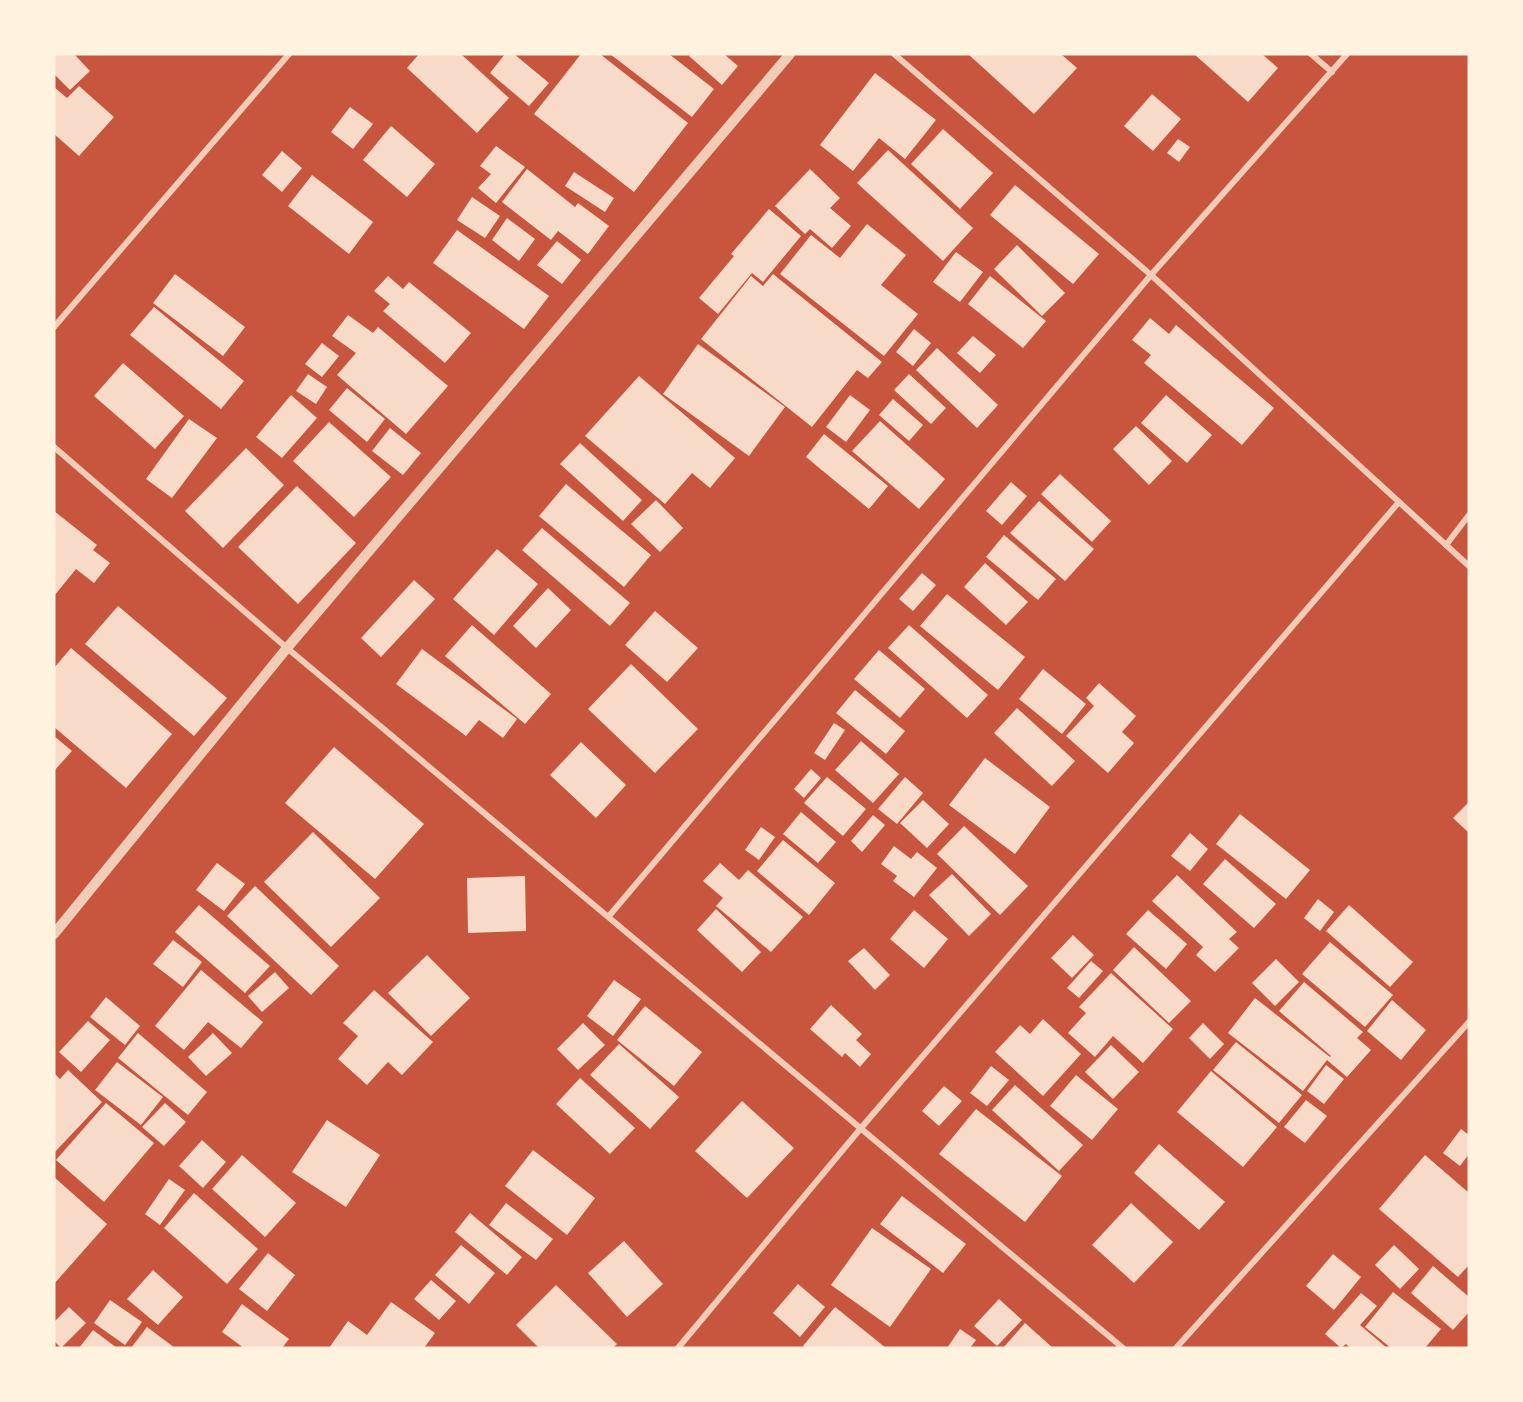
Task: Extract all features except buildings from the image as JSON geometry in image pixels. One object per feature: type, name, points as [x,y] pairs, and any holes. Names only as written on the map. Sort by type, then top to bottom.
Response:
[{"type":"street","points":[[54,327],[289,54]]},
{"type":"street","points":[[54,934],[287,648],[790,54]]},
{"type":"street","points":[[894,54],[1151,275],[1469,566]]},
{"type":"street","points":[[1311,54],[1332,72]]},
{"type":"street","points":[[609,916],[1151,275],[1347,54]]},
{"type":"street","points":[[54,447],[287,648],[1123,1348]]},
{"type":"street","points":[[678,1348],[861,1128],[1399,502]]},
{"type":"street","points":[[1446,545],[1469,516]]},
{"type":"street","points":[[1176,1348],[1469,1022]]}]
